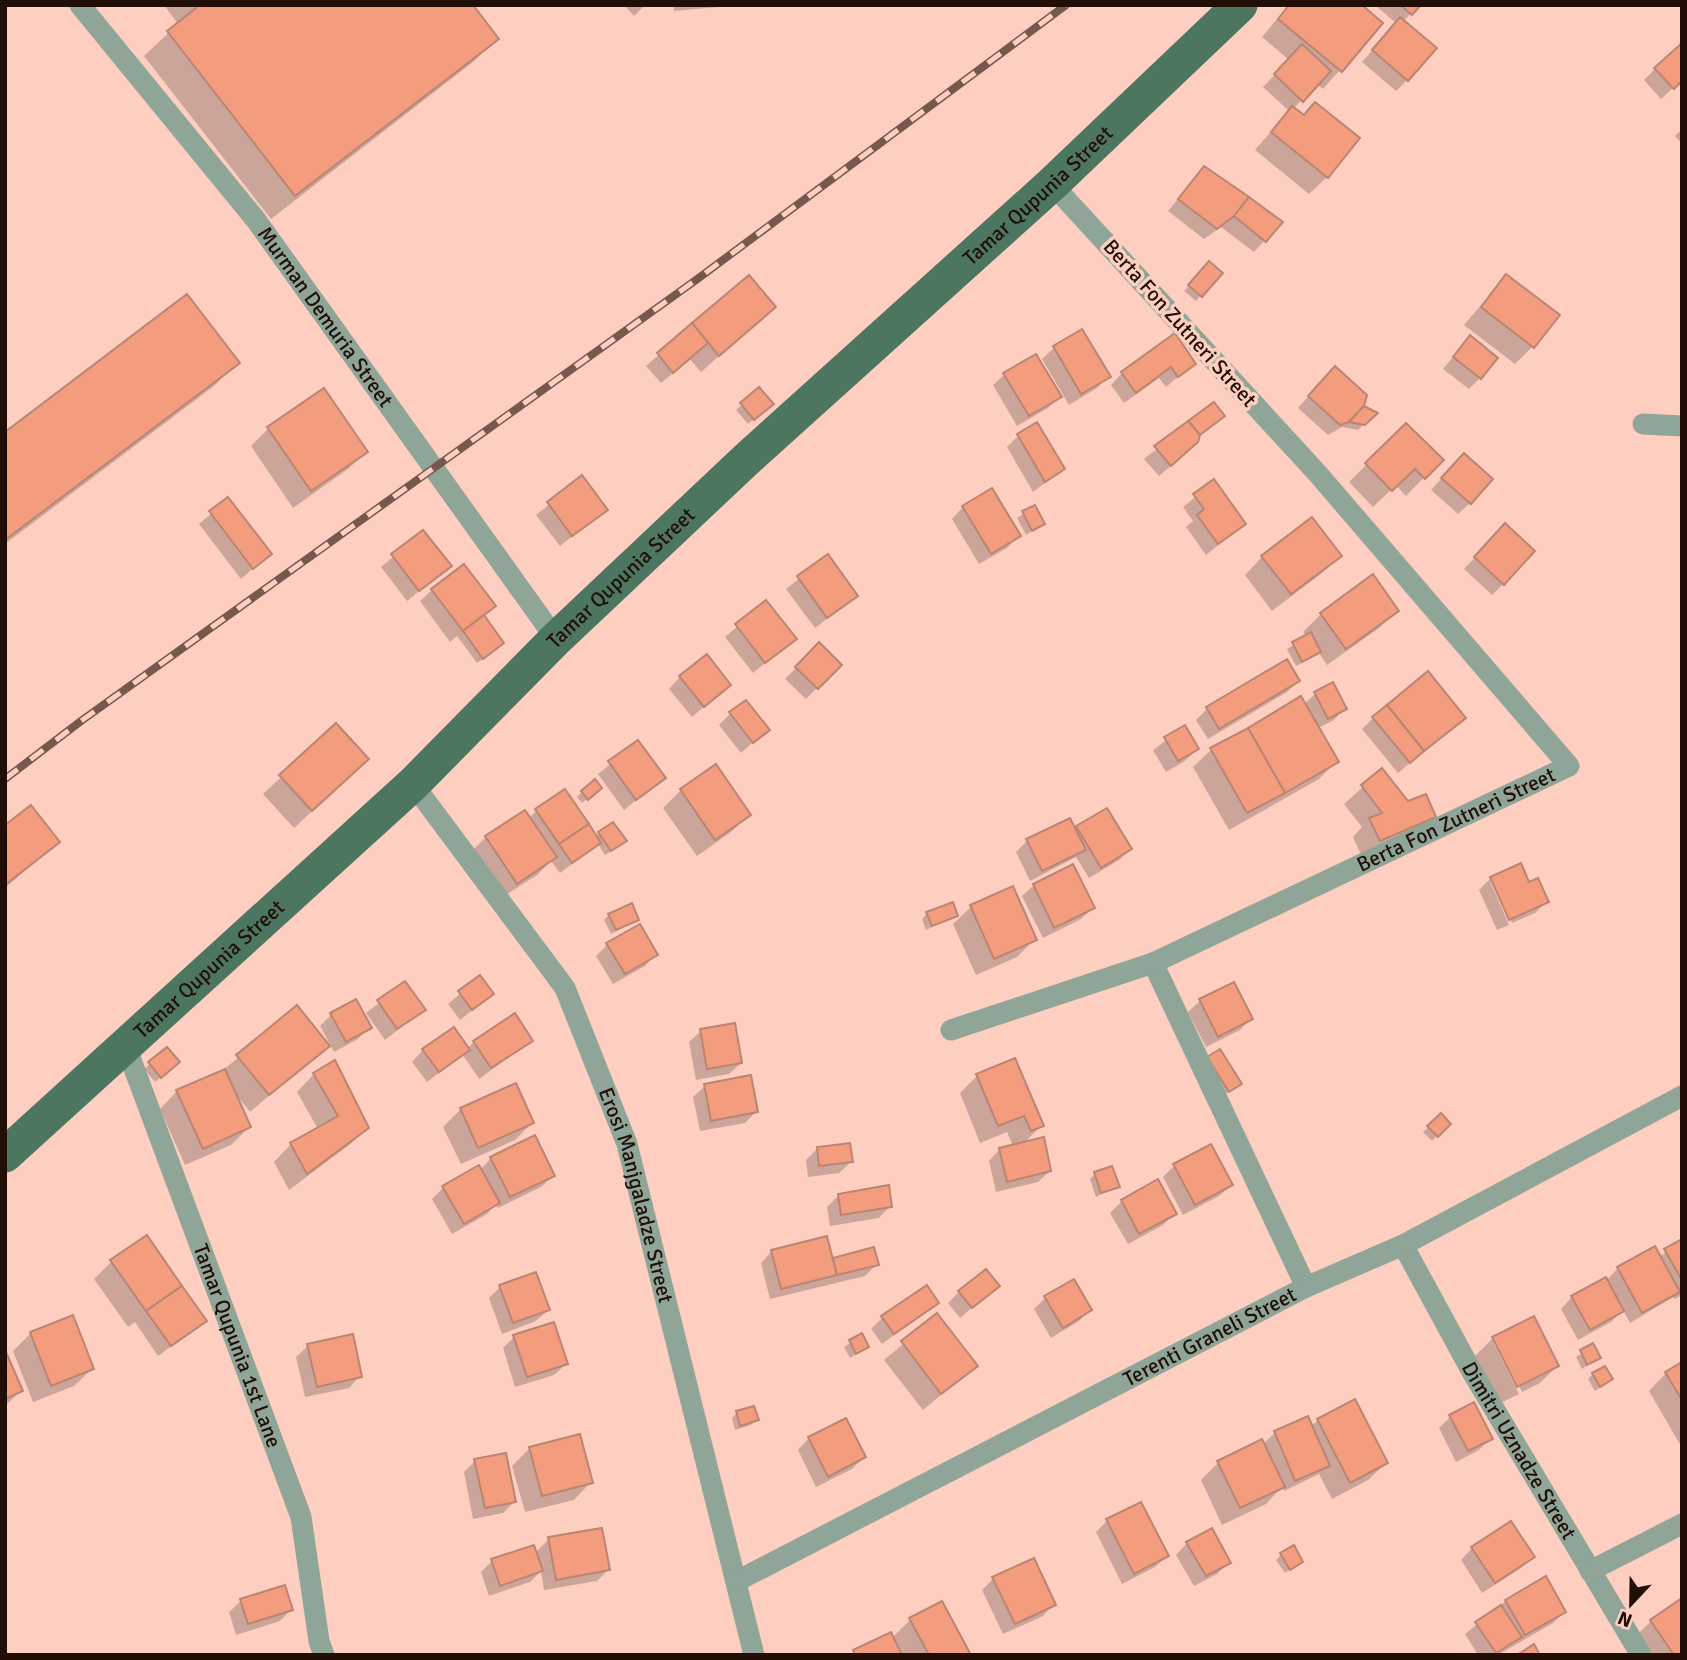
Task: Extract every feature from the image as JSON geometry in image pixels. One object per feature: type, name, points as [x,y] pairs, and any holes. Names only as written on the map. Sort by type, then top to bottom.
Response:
[{"type":"main road","name":"Tamar Qupunia Street","points":[[5,1155],[413,784],[556,639],[748,458],[1052,184],[1240,5]]},
{"type":"street","name":"Murman Demuria Street","points":[[80,5],[256,220],[556,639]]},
{"type":"street","name":"Berta Fon Zutneri Street","points":[[1052,184],[1318,474],[1569,766],[1153,964]]},
{"type":"street","points":[[1643,424],[1682,426]]},
{"type":"street","name":"Erosi Manjgaladze Street","points":[[413,784],[565,988],[627,1144],[754,1655]]},
{"type":"street","points":[[951,1030],[1153,964],[1306,1287]]},
{"type":"street","name":"Tamar Qupunia 1st Lane","points":[[125,1044],[301,1517],[319,1641],[324,1655]]},
{"type":"street","name":"Terenti Graneli Street","points":[[737,1581],[1306,1287],[1403,1245],[1682,1096]]},
{"type":"street","name":"Dimitri Uznadze Street","points":[[1403,1245],[1471,1370],[1641,1655]]},
{"type":"street","points":[[1590,1571],[1682,1524]]},
{"type":"building","points":[[200,5],[473,5],[499,39],[295,196],[167,31]]},
{"type":"building","points":[[1289,5],[1362,5],[1383,23],[1342,72],[1278,19]]},
{"type":"building","points":[[1400,5],[1421,5],[1412,15]]},
{"type":"building","points":[[1400,17],[1437,48],[1408,81],[1372,50]]},
{"type":"building","points":[[1682,43],[1682,81],[1674,89],[1654,68]]},
{"type":"building","points":[[1302,44],[1331,71],[1303,102],[1274,74]]},
{"type":"building","points":[[1315,102],[1360,138],[1328,178],[1271,132],[1292,106],[1304,115]]},
{"type":"building","points":[[1204,166],[1249,197],[1234,216],[1217,229],[1178,199]]},
{"type":"building","points":[[1249,197],[1283,222],[1266,242],[1234,216]]},
{"type":"building","points":[[1209,261],[1223,273],[1202,297],[1188,285]]},
{"type":"building","points":[[1506,274],[1560,315],[1534,348],[1481,307]]},
{"type":"building","points":[[749,275],[776,307],[719,356],[692,323]]},
{"type":"building","points":[[187,294],[240,363],[5,540],[5,432]]},
{"type":"building","points":[[692,323],[708,343],[673,373],[657,353]]},
{"type":"building","points":[[1082,329],[1111,377],[1081,394],[1053,346]]},
{"type":"building","points":[[1175,333],[1196,364],[1178,377],[1171,367],[1136,393],[1121,372]]},
{"type":"building","points":[[1470,335],[1498,358],[1481,379],[1453,357]]},
{"type":"building","points":[[1036,354],[1062,397],[1029,416],[1003,373]]},
{"type":"building","points":[[1335,366],[1367,395],[1364,406],[1349,422],[1340,425],[1308,396]]},
{"type":"building","points":[[759,387],[774,404],[754,420],[740,403]]},
{"type":"building","points":[[324,388],[368,452],[311,491],[267,427]]},
{"type":"building","points":[[1214,402],[1225,416],[1200,435],[1188,421]]},
{"type":"building","points":[[1364,406],[1378,413],[1365,425],[1349,422]]},
{"type":"building","points":[[1188,421],[1200,435],[1198,442],[1171,466],[1154,446]]},
{"type":"building","points":[[1037,422],[1065,469],[1045,482],[1017,434]]},
{"type":"building","points":[[1406,423],[1444,460],[1425,479],[1415,469],[1392,491],[1365,463]]},
{"type":"building","points":[[1464,453],[1493,479],[1471,504],[1441,478]]},
{"type":"building","points":[[582,475],[608,510],[572,536],[547,502]]},
{"type":"building","points":[[1214,479],[1246,524],[1218,544],[1197,515],[1204,509],[1193,494]]},
{"type":"building","points":[[992,488],[1021,536],[991,554],[962,506]]},
{"type":"building","points":[[228,497],[272,554],[253,569],[209,511]]},
{"type":"building","points":[[1035,505],[1045,524],[1032,531],[1022,511]]},
{"type":"building","points":[[1312,517],[1342,556],[1291,594],[1261,556]]},
{"type":"building","points":[[1505,523],[1535,551],[1504,585],[1474,557]]},
{"type":"building","points":[[423,530],[452,566],[419,591],[391,554]]},
{"type":"building","points":[[828,554],[858,596],[827,618],[797,576]]},
{"type":"building","points":[[464,564],[496,606],[463,631],[431,589]]},
{"type":"building","points":[[1373,574],[1399,611],[1346,649],[1320,613]]},
{"type":"building","points":[[766,600],[797,639],[765,663],[735,624]]},
{"type":"building","points":[[484,615],[504,643],[483,659],[463,631]]},
{"type":"building","points":[[1311,632],[1321,652],[1302,662],[1292,642]]},
{"type":"building","points":[[819,642],[842,665],[818,689],[795,667]]},
{"type":"building","points":[[707,654],[731,685],[704,707],[679,676]]},
{"type":"building","points":[[1287,659],[1300,681],[1219,729],[1206,707]]},
{"type":"building","points":[[1428,671],[1466,718],[1424,751],[1387,705]]},
{"type":"building","points":[[1333,682],[1347,709],[1328,719],[1314,692]]},
{"type":"building","points":[[1301,696],[1339,762],[1285,793],[1248,728]]},
{"type":"building","points":[[746,700],[770,730],[753,743],[729,712]]},
{"type":"building","points":[[1387,705],[1424,751],[1410,763],[1372,717]]},
{"type":"building","points":[[336,723],[369,759],[312,811],[279,775]]},
{"type":"building","points":[[1185,725],[1199,749],[1178,761],[1164,737]]},
{"type":"building","points":[[1248,728],[1285,793],[1247,813],[1210,748]]},
{"type":"building","points":[[638,740],[666,778],[636,800],[608,761]]},
{"type":"building","points":[[716,764],[751,815],[715,840],[680,789]]},
{"type":"building","points":[[1382,768],[1408,801],[1426,794],[1436,817],[1380,841],[1369,818],[1382,813],[1361,785]]},
{"type":"building","points":[[595,779],[602,788],[588,800],[581,791]]},
{"type":"building","points":[[565,789],[589,824],[559,844],[535,809]]},
{"type":"building","points":[[31,805],[60,842],[5,885],[5,825]]},
{"type":"building","points":[[1107,808],[1132,849],[1101,868],[1076,826]]},
{"type":"building","points":[[525,810],[557,857],[517,884],[485,836]]},
{"type":"building","points":[[1070,818],[1086,850],[1042,871],[1026,839]]},
{"type":"building","points":[[613,822],[627,841],[611,851],[598,832]]},
{"type":"building","points":[[589,824],[601,843],[572,863],[559,844]]},
{"type":"building","points":[[1521,863],[1529,882],[1538,878],[1549,902],[1509,920],[1490,877]]},
{"type":"building","points":[[1073,864],[1095,908],[1054,928],[1033,884]]},
{"type":"building","points":[[1013,886],[1037,940],[994,959],[970,905]]},
{"type":"building","points":[[953,902],[958,916],[932,926],[926,912]]},
{"type":"building","points":[[632,903],[639,920],[616,930],[608,914]]},
{"type":"building","points":[[640,924],[658,955],[625,974],[606,943]]},
{"type":"building","points":[[480,975],[494,994],[472,1010],[458,991]]},
{"type":"building","points":[[405,981],[426,1010],[397,1029],[377,1000]]},
{"type":"building","points":[[1234,982],[1253,1019],[1218,1037],[1199,999]]},
{"type":"building","points":[[356,999],[372,1028],[346,1042],[330,1013]]},
{"type":"building","points":[[297,1005],[330,1046],[269,1095],[236,1055]]},
{"type":"building","points":[[515,1013],[533,1041],[491,1068],[473,1041]]},
{"type":"building","points":[[735,1023],[742,1063],[707,1069],[700,1029]]},
{"type":"building","points":[[454,1027],[470,1050],[439,1072],[422,1049]]},
{"type":"building","points":[[167,1047],[180,1062],[161,1078],[148,1062]]},
{"type":"building","points":[[1220,1049],[1242,1084],[1229,1092],[1207,1057]]},
{"type":"building","points":[[1015,1058],[1044,1126],[1031,1131],[1024,1116],[998,1126],[976,1074]]},
{"type":"building","points":[[335,1060],[369,1128],[307,1174],[290,1143],[338,1116],[313,1073]]},
{"type":"building","points":[[225,1069],[251,1127],[203,1149],[176,1090]]},
{"type":"building","points":[[751,1075],[758,1112],[711,1121],[704,1084]]},
{"type":"building","points":[[516,1083],[534,1123],[478,1148],[460,1108]]},
{"type":"building","points":[[1441,1113],[1451,1124],[1438,1137],[1427,1126]]},
{"type":"building","points":[[535,1135],[555,1176],[510,1197],[490,1157]]},
{"type":"building","points":[[1044,1137],[1051,1171],[1007,1182],[999,1148]]},
{"type":"building","points":[[850,1143],[853,1162],[819,1166],[817,1147]]},
{"type":"building","points":[[1211,1144],[1233,1185],[1195,1205],[1173,1164]]},
{"type":"building","points":[[479,1165],[500,1203],[464,1224],[442,1186]]},
{"type":"building","points":[[1112,1166],[1120,1187],[1101,1193],[1094,1172]]},
{"type":"building","points":[[1158,1179],[1177,1214],[1139,1234],[1121,1200]]},
{"type":"building","points":[[889,1185],[892,1207],[841,1215],[838,1194]]},
{"type":"building","points":[[147,1235],[182,1286],[146,1311],[110,1260]]},
{"type":"building","points":[[827,1236],[837,1275],[781,1289],[771,1250]]},
{"type":"building","points":[[1682,1239],[1682,1280],[1664,1249]]},
{"type":"building","points":[[1655,1246],[1680,1292],[1642,1313],[1617,1267]]},
{"type":"building","points":[[874,1247],[879,1265],[837,1275],[833,1258]]},
{"type":"building","points":[[986,1269],[1000,1286],[972,1308],[958,1291]]},
{"type":"building","points":[[536,1272],[550,1310],[513,1323],[499,1285]]},
{"type":"building","points":[[1606,1277],[1624,1311],[1590,1330],[1571,1296]]},
{"type":"building","points":[[1074,1279],[1092,1310],[1063,1328],[1044,1296]]},
{"type":"building","points":[[927,1285],[939,1303],[894,1334],[881,1316]]},
{"type":"building","points":[[182,1286],[207,1321],[171,1346],[146,1311]]},
{"type":"building","points":[[937,1313],[978,1366],[941,1394],[901,1341]]},
{"type":"building","points":[[73,1315],[94,1369],[51,1386],[30,1332]]},
{"type":"building","points":[[1534,1316],[1559,1366],[1517,1387],[1492,1337]]},
{"type":"building","points":[[554,1322],[568,1364],[527,1377],[513,1335]]},
{"type":"building","points":[[862,1333],[869,1347],[856,1354],[849,1340]]},
{"type":"building","points":[[353,1334],[362,1377],[317,1387],[307,1344]]},
{"type":"building","points":[[1593,1343],[1601,1358],[1587,1365],[1580,1350]]},
{"type":"building","points":[[5,1350],[23,1391],[5,1399]]},
{"type":"building","points":[[1682,1362],[1682,1400],[1665,1372]]},
{"type":"building","points":[[1605,1366],[1613,1379],[1600,1387],[1592,1373]]},
{"type":"building","points":[[1355,1399],[1388,1463],[1350,1483],[1317,1419]]},
{"type":"building","points":[[1474,1402],[1493,1439],[1468,1451],[1449,1415]]},
{"type":"building","points":[[754,1406],[759,1420],[740,1426],[736,1411]]},
{"type":"building","points":[[1308,1416],[1330,1466],[1295,1481],[1274,1431]]},
{"type":"building","points":[[846,1418],[866,1457],[828,1477],[808,1437]]},
{"type":"building","points":[[580,1434],[593,1483],[542,1496],[529,1447]]},
{"type":"building","points":[[1262,1439],[1285,1487],[1240,1508],[1217,1461]]},
{"type":"building","points":[[506,1453],[516,1502],[485,1508],[474,1459]]},
{"type":"building","points":[[1141,1502],[1169,1556],[1134,1574],[1106,1519]]},
{"type":"building","points":[[1511,1521],[1535,1557],[1495,1583],[1471,1547]]},
{"type":"building","points":[[602,1528],[610,1570],[556,1580],[548,1537]]},
{"type":"building","points":[[1212,1528],[1231,1563],[1206,1576],[1186,1542]]},
{"type":"building","points":[[534,1545],[543,1571],[500,1586],[491,1559]]},
{"type":"building","points":[[1294,1545],[1303,1562],[1290,1570],[1280,1553]]},
{"type":"building","points":[[1034,1558],[1056,1605],[1015,1624],[992,1577]]},
{"type":"building","points":[[1546,1576],[1566,1612],[1525,1635],[1505,1600]]},
{"type":"building","points":[[285,1585],[293,1610],[248,1624],[240,1599]]},
{"type":"building","points":[[1682,1598],[1682,1655],[1674,1655],[1650,1620]]},
{"type":"building","points":[[942,1601],[971,1655],[929,1655],[909,1618]]},
{"type":"building","points":[[1501,1605],[1522,1637],[1496,1653],[1475,1622]]},
{"type":"building","points":[[891,1632],[902,1655],[855,1655],[853,1650]]},
{"type":"building","points":[[1534,1644],[1540,1655],[1517,1655]]},
{"type":"railway","points":[[5,779],[81,721],[696,280],[1066,5]]}]
